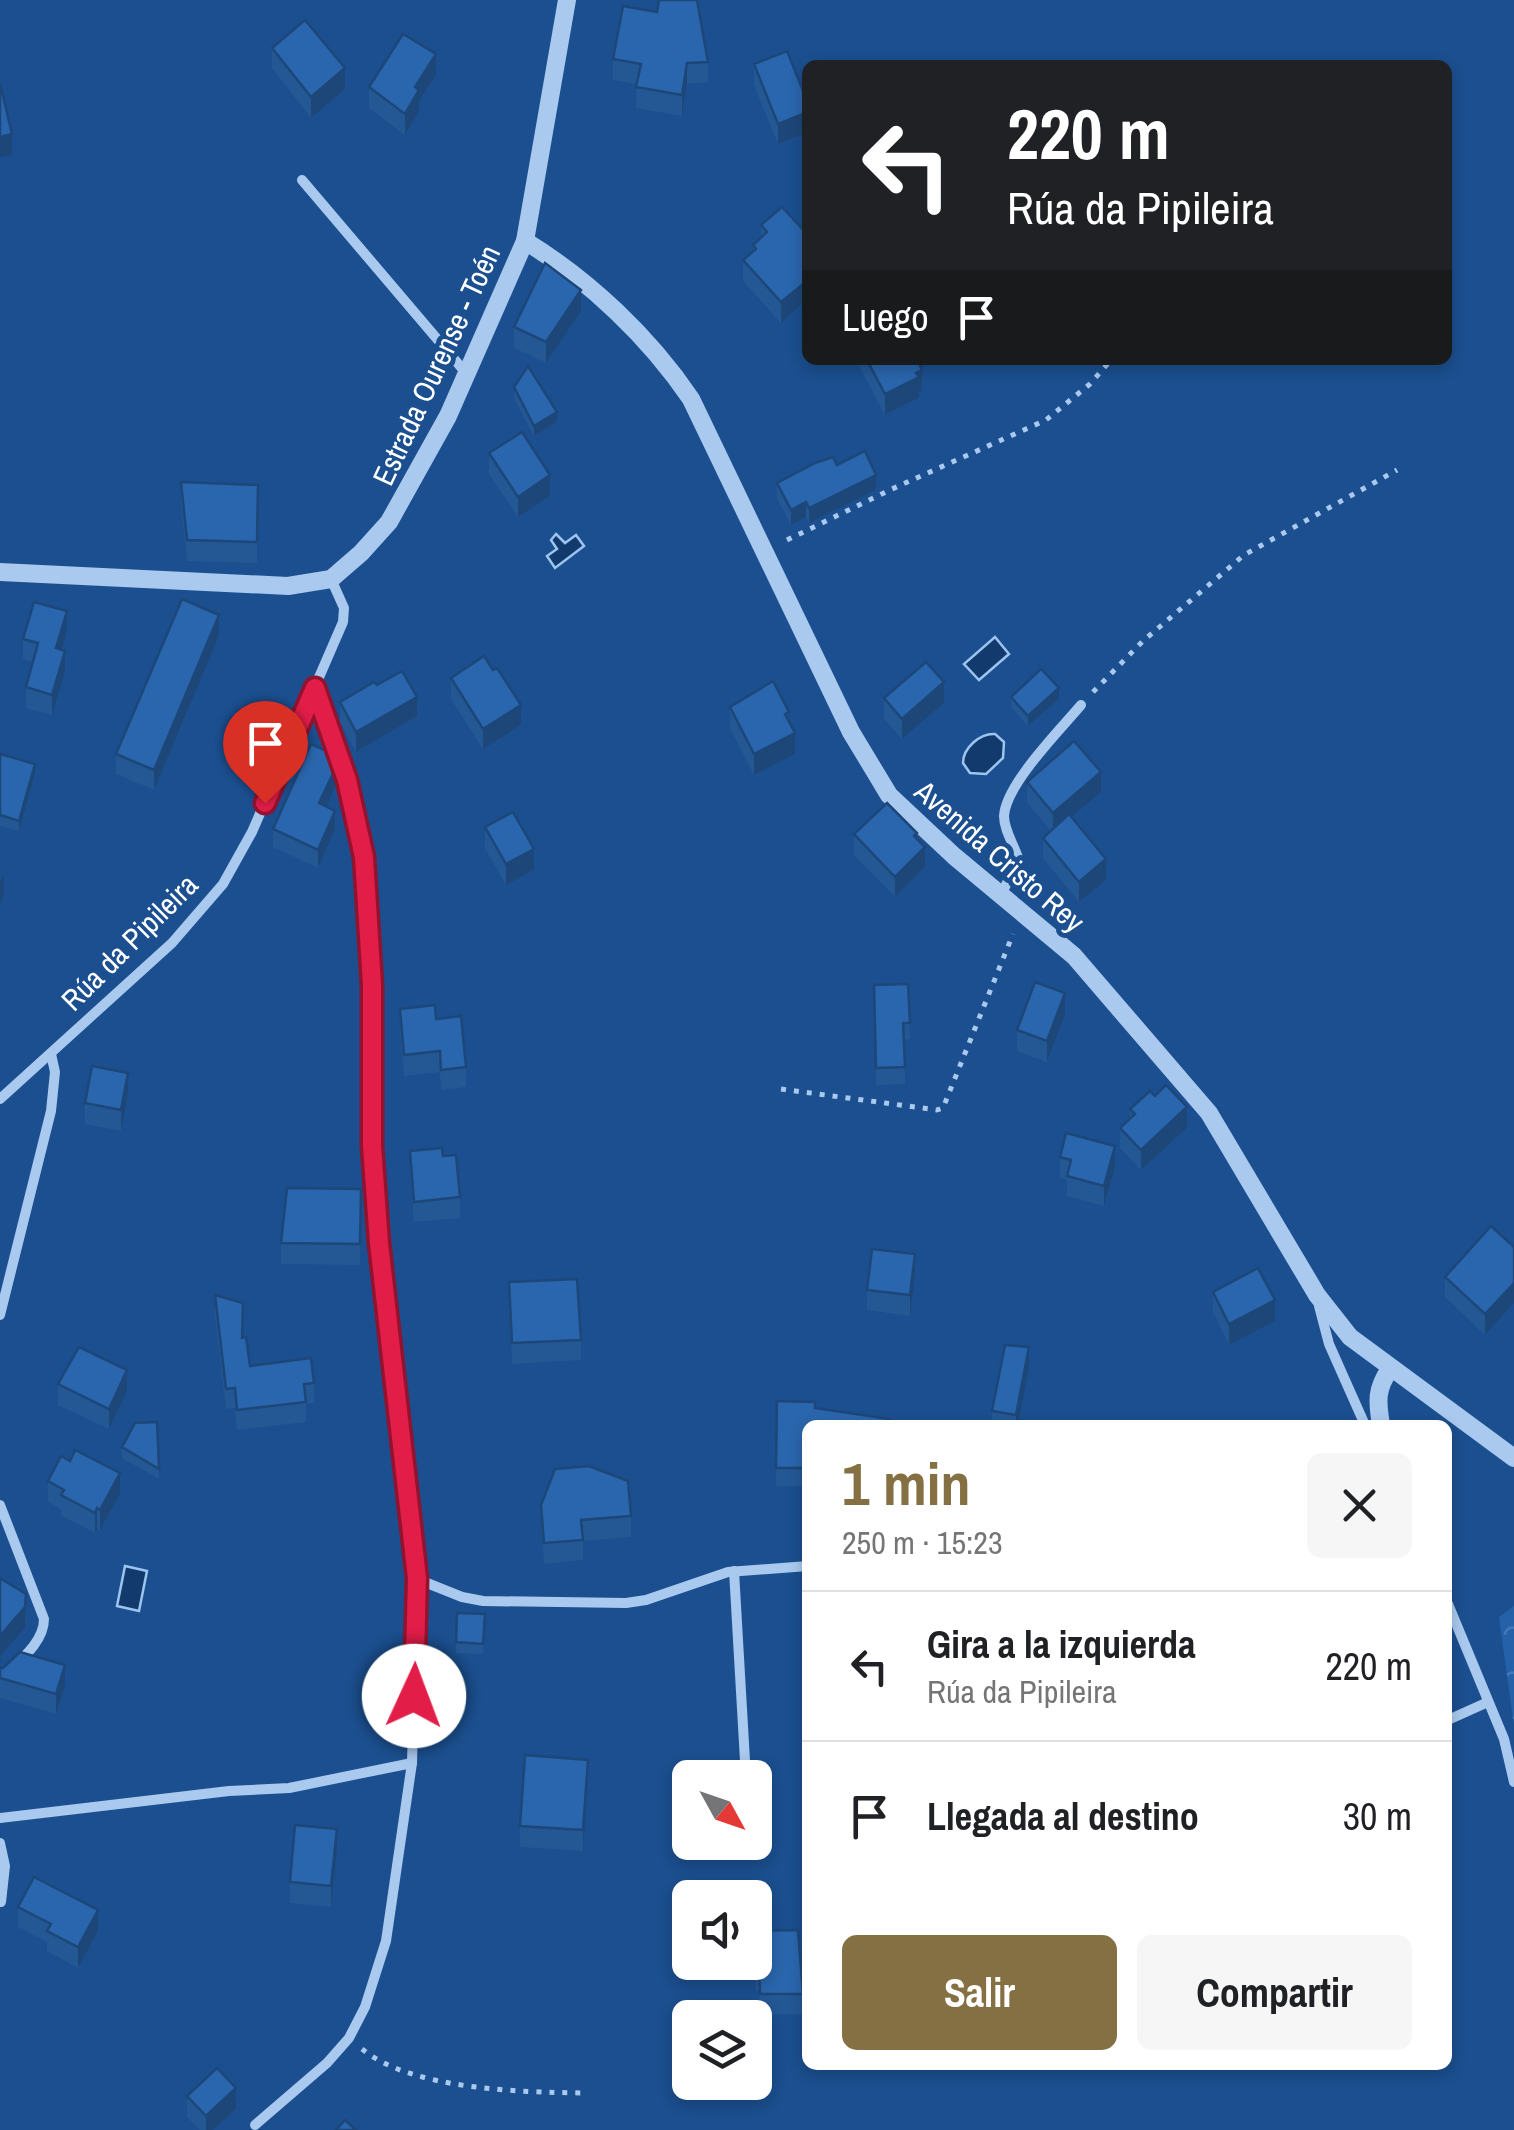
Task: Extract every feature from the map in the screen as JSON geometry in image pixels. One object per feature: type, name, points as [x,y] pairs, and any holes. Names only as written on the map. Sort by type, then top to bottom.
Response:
[{"type":"street","name":"Estrada Ourense - Toén","points":[[331,579],[389,522],[420,471],[525,241],[567,0]]},
{"type":"street","points":[[302,180],[466,372]]},
{"type":"street","name":"Avenida Cristo Rey","points":[[525,241],[580,278],[678,380],[708,428],[868,765],[889,795],[1092,975],[1209,1113],[1317,1295],[1350,1337],[1514,1458]]},
{"type":"street","points":[[0,572],[244,586],[288,586],[331,579]]},
{"type":"street","name":"Rúa da Pipileira","points":[[0,1099],[172,943],[222,884],[252,832],[342,622],[344,608],[331,579]]},
{"type":"street","points":[[255,2124],[327,2063],[348,2038],[365,2007],[386,1942],[412,1763],[417,1578],[372,1146],[372,985],[364,857],[347,780],[315,688]]},
{"type":"street","points":[[1001,894],[1019,861],[1004,818],[1008,800],[1081,706]]},
{"type":"street","points":[[0,1315],[51,1111],[55,1072],[50,1054]]},
{"type":"street","points":[[1317,1295],[1329,1344],[1363,1420]]},
{"type":"street","points":[[1380,1420],[1376,1398],[1390,1369]]},
{"type":"street","points":[[0,1504],[42,1611],[44,1628],[36,1643],[0,1680]]},
{"type":"street","points":[[417,1578],[462,1597],[483,1601],[626,1603],[734,1571],[802,1566]]},
{"type":"street","points":[[734,1571],[745,1760]]},
{"type":"street","points":[[1452,1614],[1504,1739],[1514,1782]]},
{"type":"street","points":[[1452,1718],[1488,1702]]},
{"type":"street","points":[[0,1818],[301,1786],[412,1763]]},
{"type":"street","points":[[0,1843],[5,1866],[1,1902]]},
{"type":"path","points":[[766,552],[892,489],[1046,420],[1107,365]]},
{"type":"path","points":[[1081,706],[1143,640],[1244,555],[1397,470]]},
{"type":"path","points":[[781,1089],[943,1108],[1001,957],[1017,927],[1028,916]]},
{"type":"path","points":[[348,2038],[388,2068],[409,2074],[526,2091],[584,2094]]},
{"type":"green space","points":[[1514,1606],[1514,1726],[1499,1617]]},
{"type":"shaded area","points":[[556,534],[565,543],[576,535],[584,546],[555,568],[547,556],[557,549],[551,540]]},
{"type":"shaded area","points":[[995,637],[1009,654],[979,680],[964,664]]},
{"type":"shaded area","points":[[995,734],[1004,742],[1003,758],[986,774],[970,773],[963,763],[969,747],[978,739]]},
{"type":"shaded area","points":[[125,1566],[147,1571],[139,1611],[117,1606]]},
{"type":"building","points":[[659,0],[697,0],[708,62],[687,63],[682,95],[636,87],[641,64],[613,59],[623,6],[657,12]]},
{"type":"building","points":[[305,20],[345,68],[311,97],[272,48]]},
{"type":"building","points":[[403,34],[436,54],[415,87],[419,90],[405,114],[369,87]]},
{"type":"building","points":[[787,51],[802,88],[802,114],[778,124],[754,64]]},
{"type":"building","points":[[0,83],[12,134],[0,137]]},
{"type":"building","points":[[782,207],[802,229],[802,285],[781,302],[743,260],[767,232],[761,225]]},
{"type":"building","points":[[545,263],[581,290],[546,342],[514,327]]},
{"type":"building","points":[[870,365],[920,365],[922,370],[916,373],[919,377],[885,394]]},
{"type":"building","points":[[528,366],[557,412],[534,426],[514,387]]},
{"type":"building","points":[[522,432],[550,475],[518,497],[489,453]]},
{"type":"building","points":[[865,451],[876,475],[809,508],[806,502],[791,510],[777,483],[815,463],[833,457],[837,465]]},
{"type":"building","points":[[181,482],[258,485],[257,542],[187,540]]},
{"type":"building","points":[[182,599],[219,615],[154,770],[116,754]]},
{"type":"building","points":[[34,602],[67,611],[56,648],[65,651],[52,695],[26,687],[38,643],[23,639]]},
{"type":"building","points":[[484,656],[493,670],[497,668],[521,705],[483,729],[451,678]]},
{"type":"building","points":[[926,662],[944,682],[902,719],[884,698]]},
{"type":"building","points":[[1041,669],[1059,688],[1028,716],[1011,697]]},
{"type":"building","points":[[402,671],[417,697],[356,732],[340,702]]},
{"type":"building","points":[[773,681],[795,733],[754,754],[730,707]]},
{"type":"building","points":[[1074,741],[1101,772],[1053,813],[1027,782]]},
{"type":"building","points":[[311,744],[336,755],[338,763],[319,803],[335,811],[318,850],[273,829]]},
{"type":"building","points":[[0,754],[35,764],[19,821],[0,815]]},
{"type":"building","points":[[887,803],[917,833],[914,836],[925,847],[895,877],[854,834]]},
{"type":"building","points":[[513,812],[534,849],[506,864],[485,827]]},
{"type":"building","points":[[1069,814],[1106,859],[1079,882],[1043,838]]},
{"type":"building","points":[[1035,982],[1065,993],[1047,1041],[1017,1030]]},
{"type":"building","points":[[908,984],[910,1023],[903,1023],[905,1067],[876,1068],[874,985]]},
{"type":"building","points":[[435,1005],[436,1019],[461,1016],[466,1067],[441,1070],[440,1051],[404,1055],[400,1009]]},
{"type":"building","points":[[92,1066],[128,1073],[121,1110],[85,1103]]},
{"type":"building","points":[[1166,1085],[1187,1107],[1141,1150],[1120,1128],[1135,1114],[1130,1109],[1150,1091],[1155,1096]]},
{"type":"building","points":[[1066,1133],[1115,1146],[1104,1186],[1067,1176],[1071,1160],[1060,1157]]},
{"type":"building","points":[[442,1148],[443,1156],[456,1155],[460,1197],[414,1202],[410,1151]]},
{"type":"building","points":[[287,1188],[361,1189],[360,1244],[281,1243]]},
{"type":"building","points":[[1491,1226],[1514,1247],[1514,1283],[1485,1314],[1445,1277]]},
{"type":"building","points":[[872,1249],[915,1254],[910,1295],[867,1290]]},
{"type":"building","points":[[1258,1268],[1275,1300],[1229,1324],[1213,1292]]},
{"type":"building","points":[[577,1279],[581,1340],[512,1343],[509,1282]]},
{"type":"building","points":[[215,1295],[243,1303],[242,1338],[246,1337],[250,1366],[311,1358],[314,1383],[304,1384],[306,1402],[237,1410],[235,1388],[226,1389]]},
{"type":"building","points":[[1005,1345],[1029,1347],[1016,1415],[992,1411]]},
{"type":"building","points":[[79,1347],[127,1370],[109,1409],[58,1384]]},
{"type":"building","points":[[777,1401],[815,1402],[815,1408],[889,1419],[802,1420],[802,1468],[776,1468]]},
{"type":"building","points":[[157,1422],[159,1469],[122,1447],[135,1423]]},
{"type":"building","points":[[75,1450],[120,1473],[95,1513],[61,1495],[64,1490],[48,1481],[61,1456],[70,1461]]},
{"type":"building","points":[[589,1466],[628,1481],[631,1516],[581,1520],[583,1540],[544,1543],[541,1505],[555,1469]]},
{"type":"building","points":[[0,1578],[26,1594],[25,1607],[0,1636]]},
{"type":"building","points":[[457,1613],[485,1614],[483,1644],[456,1642]]},
{"type":"building","points":[[20,1652],[65,1665],[56,1694],[0,1678],[0,1668]]},
{"type":"building","points":[[525,1755],[588,1760],[583,1830],[520,1826]]},
{"type":"building","points":[[295,1825],[337,1829],[331,1886],[290,1882]]},
{"type":"building","points":[[34,1877],[98,1910],[78,1947],[47,1931],[51,1924],[18,1907]]},
{"type":"building","points":[[798,1930],[802,1994],[760,1994],[759,1980],[772,1980],[772,1931]]},
{"type":"building","points":[[217,2068],[236,2088],[206,2116],[187,2096]]},
{"type":"building","points":[[345,2120],[356,2130],[336,2130]]},
{"type":"route","points":[[265,803],[315,688],[347,780],[364,857],[372,985],[372,1146],[379,1243],[417,1578],[414,1696]]}]
